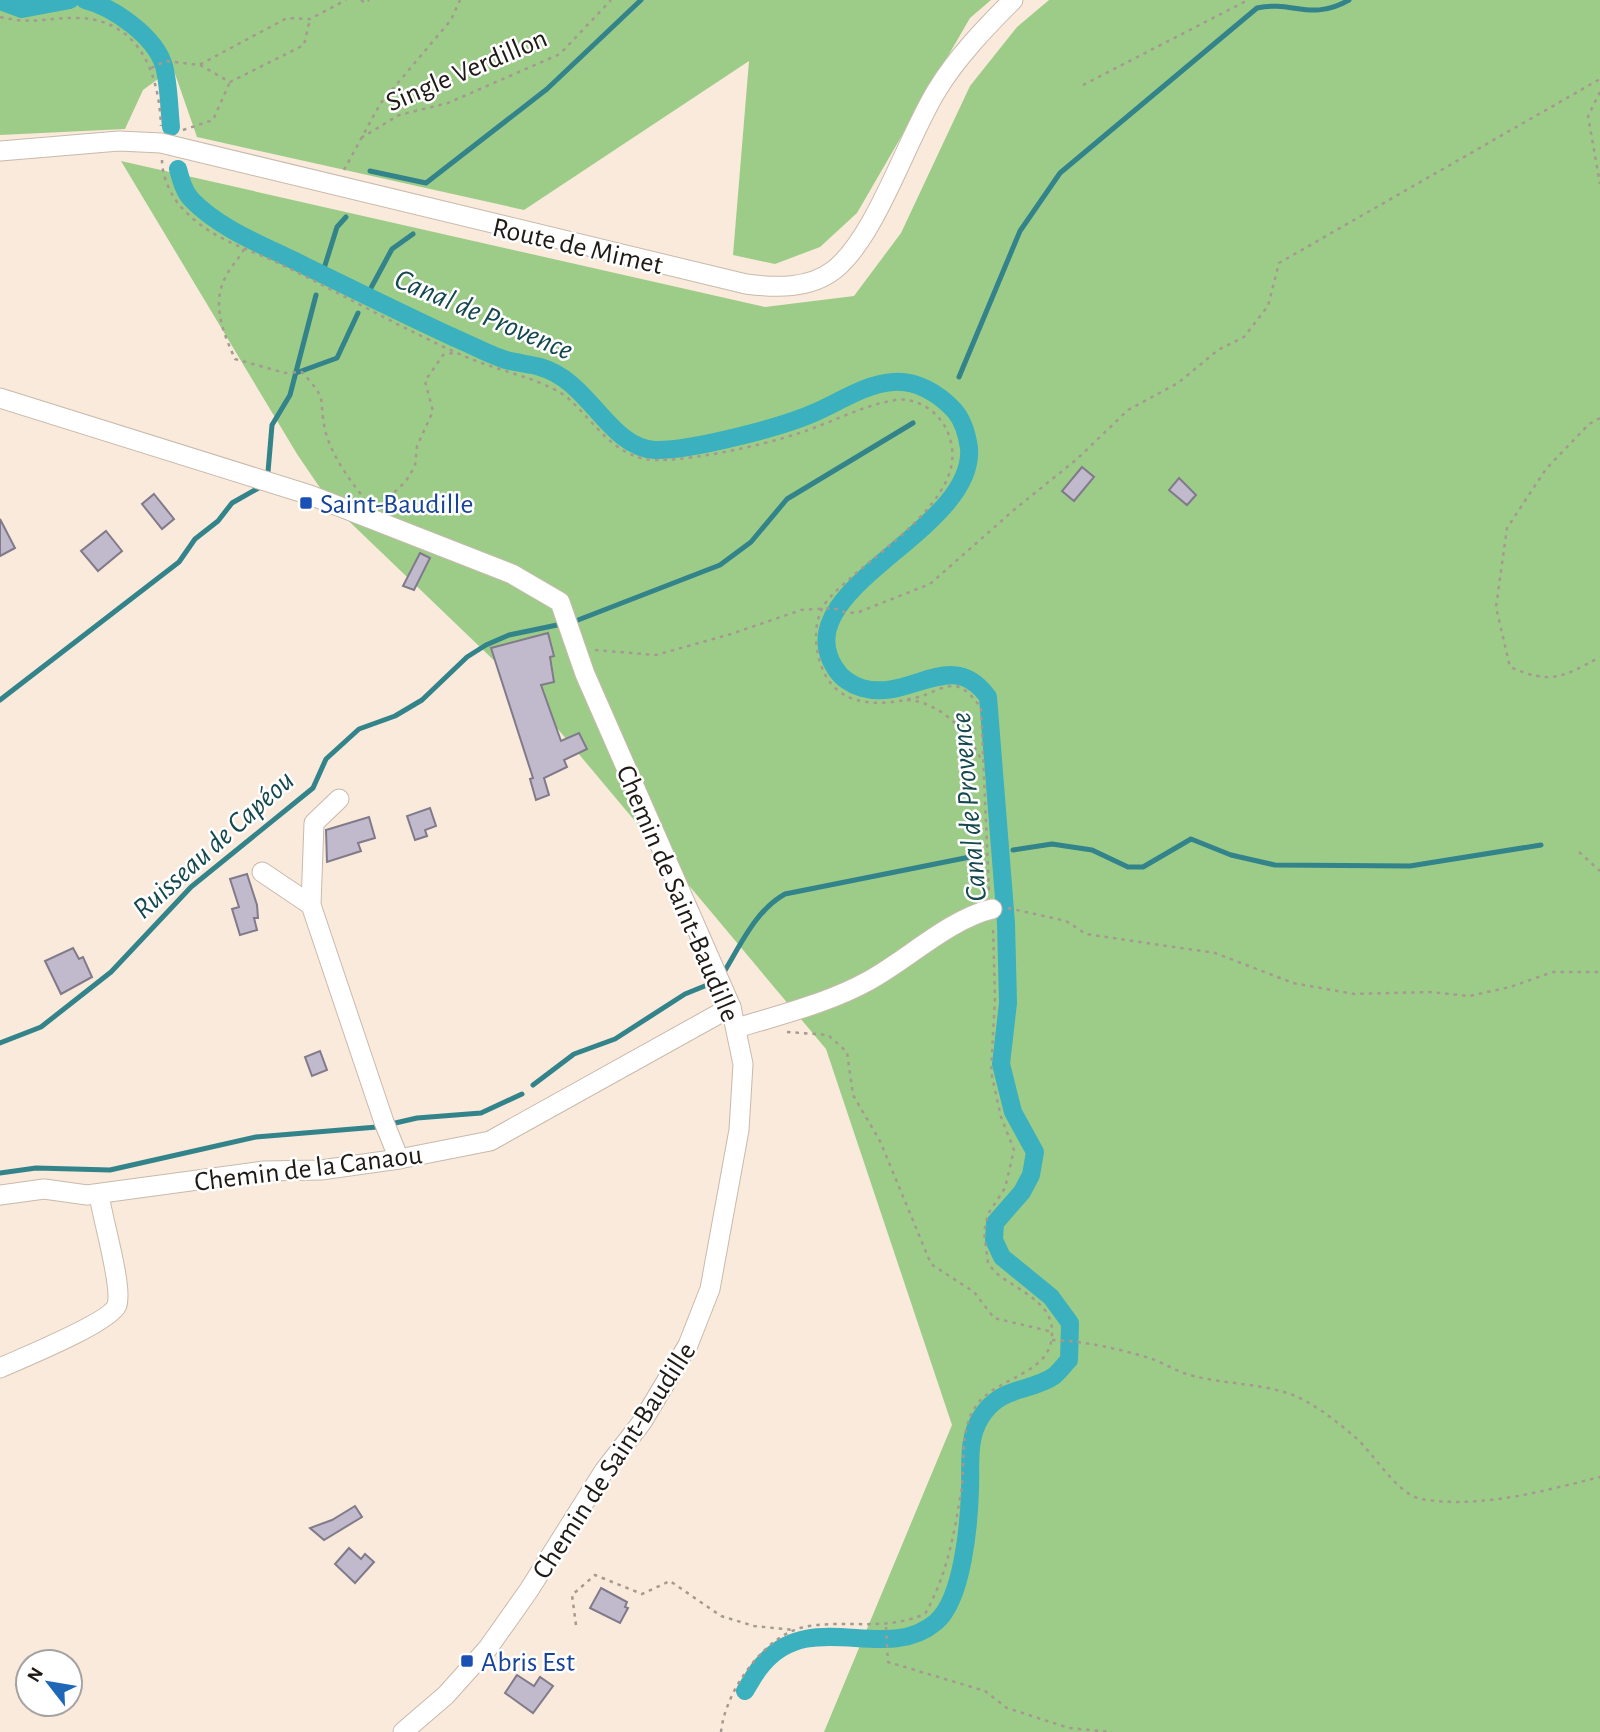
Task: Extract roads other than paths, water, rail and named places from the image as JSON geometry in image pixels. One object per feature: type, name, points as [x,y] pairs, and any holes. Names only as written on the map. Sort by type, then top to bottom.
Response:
[{"type":"street","name":"Route de Mimet","points":[[0,151],[119,141],[161,143],[746,284],[782,288],[800,285],[832,272],[859,242],[938,89],[1013,0]]},
{"type":"street","name":"Chemin de Saint-Baudille","points":[[0,398],[87,428],[267,481],[374,517],[512,574],[560,602],[590,687],[731,1007],[743,1064],[739,1130],[719,1250],[701,1319],[642,1422],[604,1471],[529,1590],[488,1648],[446,1695],[403,1732]]},
{"type":"street","points":[[339,799],[314,823],[311,905],[399,1159]]},
{"type":"street","points":[[262,872],[311,905]]},
{"type":"street","points":[[737,1028],[835,997],[895,966],[927,941],[992,909]]},
{"type":"street","name":"Chemin de la Canaou","points":[[0,1195],[44,1189],[86,1195],[99,1194],[264,1171],[321,1170],[399,1159],[490,1141],[731,1007]]},
{"type":"street","points":[[0,1368],[88,1327],[112,1313],[118,1304],[116,1279],[99,1194]]},
{"type":"waterway","name":"Canal de Provence","points":[[0,1],[22,9],[70,0]]},
{"type":"waterway","name":"Canal de Provence","points":[[85,0],[120,16],[152,44],[164,66],[171,127]]},
{"type":"waterway","points":[[370,171],[426,183],[547,89],[641,0]]},
{"type":"waterway","name":"Ruisseau de Capéou","points":[[959,377],[1020,231],[1060,173],[1257,8],[1281,6],[1312,10],[1335,6],[1349,0]]},
{"type":"waterway","name":"Canal de Provence","points":[[178,169],[185,190],[192,200],[217,221],[261,245],[487,353],[557,374],[586,398],[611,426],[639,446],[655,450],[671,449],[736,437],[801,418],[863,389],[893,382],[918,385],[934,393],[954,410],[964,428],[969,448],[963,478],[944,507],[857,585],[835,612],[826,639],[835,668],[858,687],[880,690],[945,675],[960,676],[974,683],[988,697],[1006,923],[1008,1003],[1001,1064],[1013,1112],[1035,1152],[1031,1175],[1022,1192],[995,1223],[994,1240],[1002,1257],[1051,1297],[1070,1323],[1069,1360],[1045,1381],[997,1399],[981,1417],[971,1452],[963,1560],[953,1596],[936,1622],[916,1634],[895,1639],[803,1639],[781,1648],[762,1665],[745,1691]]},
{"type":"waterway","points":[[321,278],[337,227],[346,217]]},
{"type":"waterway","points":[[365,299],[392,249],[413,234]]},
{"type":"waterway","points":[[268,472],[272,425],[290,395],[316,295]]},
{"type":"waterway","points":[[296,373],[337,358],[358,313]]},
{"type":"waterway","name":"Ruisseau de Capéou","points":[[578,620],[720,565],[751,542],[787,499],[913,423]]},
{"type":"waterway","points":[[0,700],[179,562],[195,539],[218,521],[232,503],[262,486]]},
{"type":"waterway","name":"Ruisseau de Capéou","points":[[0,1043],[41,1027],[111,972],[191,887],[313,788],[326,759],[359,729],[395,716],[422,700],[467,657],[486,645],[509,635],[562,624]]},
{"type":"waterway","points":[[1013,850],[1052,844],[1092,850],[1128,867],[1143,867],[1191,839],[1231,855],[1275,865],[1410,866],[1541,845]]},
{"type":"waterway","points":[[724,972],[757,918],[785,894],[970,857]]},
{"type":"waterway","points":[[533,1085],[574,1054],[615,1039],[685,994],[712,983]]},
{"type":"waterway","points":[[391,1124],[417,1118],[481,1113],[522,1094]]},
{"type":"waterway","points":[[0,1173],[36,1168],[110,1170],[256,1137],[377,1127]]},
{"type":"place","name":"Saint-Baudille","points":[[306,503]]},
{"type":"place","name":"Abris Est","points":[[467,1661]]}]
